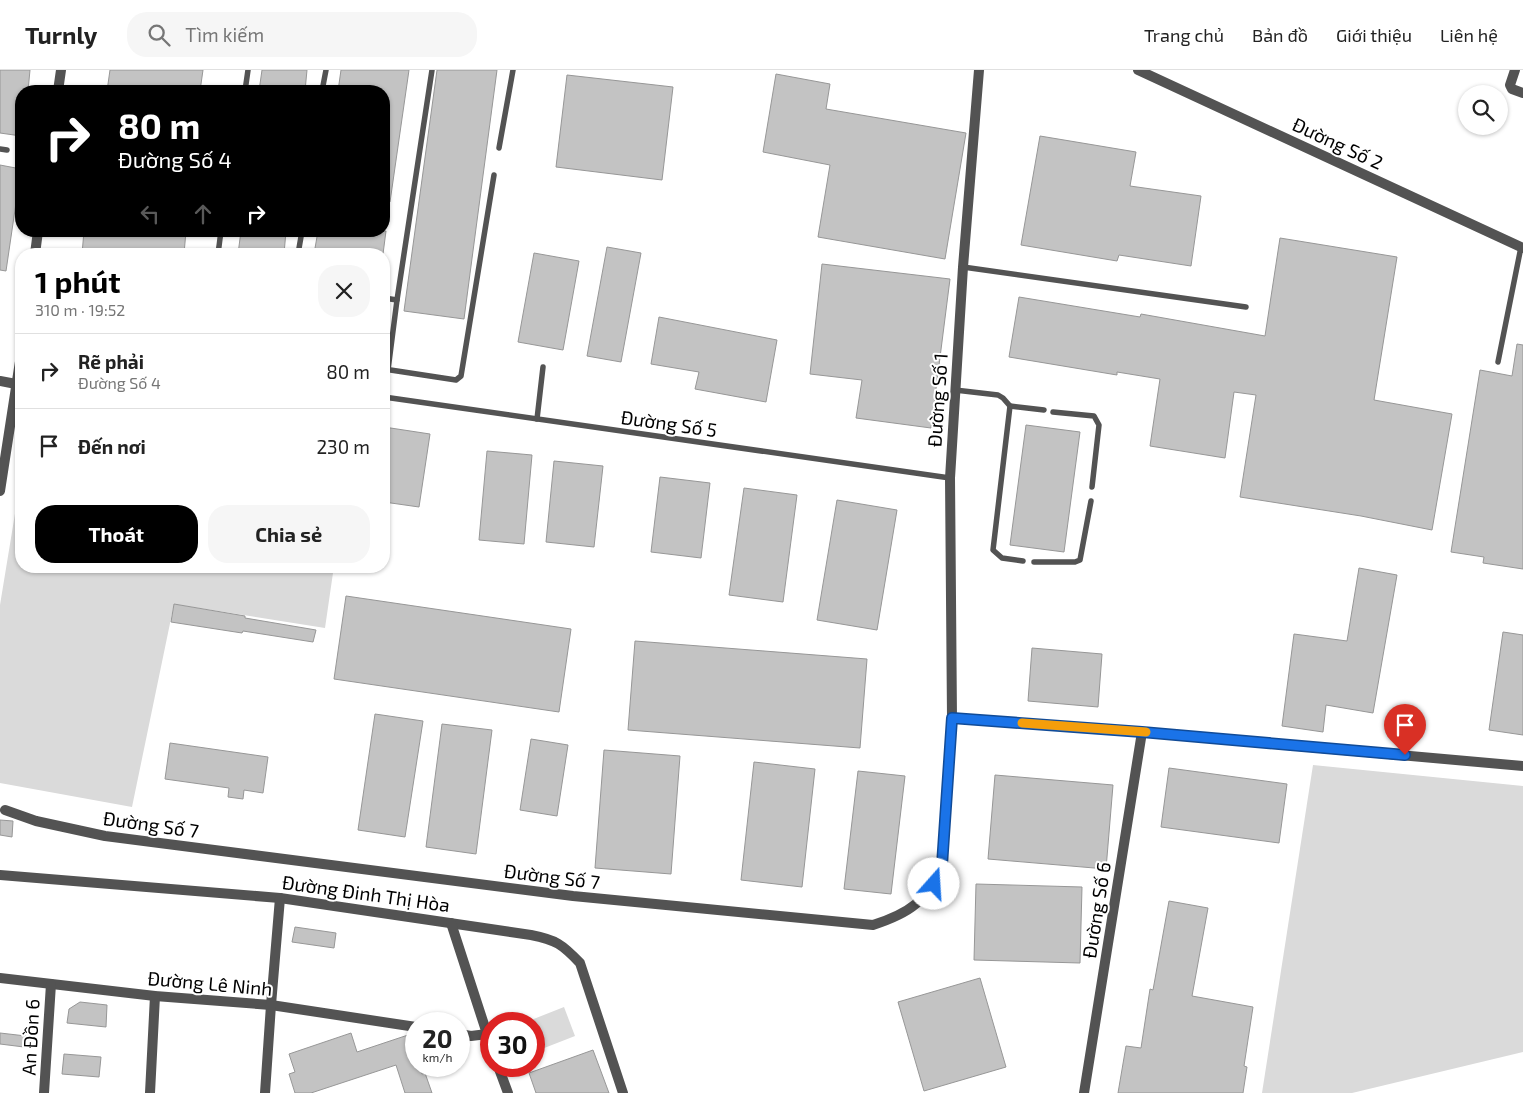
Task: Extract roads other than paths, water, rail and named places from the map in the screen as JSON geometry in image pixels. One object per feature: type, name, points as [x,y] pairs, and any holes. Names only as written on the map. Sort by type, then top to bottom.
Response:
[{"type":"street","points":[[59,85],[61,70]]},
{"type":"street","name":"Đường Số 1","points":[[952,732],[950,478],[962,267],[979,70]]},
{"type":"street","name":"Đường Số 2","points":[[1138,70],[1522,247]]},
{"type":"street","points":[[1515,70],[1510,85],[1512,89],[1523,93]]},
{"type":"street","points":[[0,381],[15,384]]},
{"type":"street","points":[[0,491],[15,391]]},
{"type":"street","points":[[952,718],[1142,732],[1523,766]]},
{"type":"street","name":"Đường Số 7","points":[[5,810],[36,821],[105,836],[600,900],[873,925],[894,918],[914,906],[934,884],[942,865],[952,732]]},
{"type":"street","name":"Đường Số 6","points":[[1084,1093],[1142,732]]},
{"type":"street","name":"Đường Đinh Thị Hòa","points":[[0,874],[280,898],[538,936],[553,940],[567,949],[580,963],[623,1093]]},
{"type":"street","points":[[265,1093],[270,1005],[280,898]]},
{"type":"street","points":[[451,923],[480,1012]]},
{"type":"street","name":"Đường Lê Ninh","points":[[0,978],[155,996],[270,1005],[405,1025]]},
{"type":"street","name":"An Đồn 6","points":[[44,1093],[51,984]]},
{"type":"street","points":[[150,1093],[155,996]]},
{"type":"street","points":[[502,1077],[508,1093]]},
{"type":"lane","points":[[246,85],[248,70]]},
{"type":"lane","points":[[323,85],[326,70]]},
{"type":"lane","points":[[390,345],[432,70]]},
{"type":"lane","points":[[499,148],[513,70]]},
{"type":"lane","points":[[0,149],[7,150]]},
{"type":"lane","points":[[390,371],[456,380],[461,376],[494,175]]},
{"type":"lane","points":[[1498,362],[1522,247]]},
{"type":"lane","points":[[962,267],[1246,307]]},
{"type":"lane","points":[[390,299],[397,300]]},
{"type":"lane","points":[[538,419],[543,367]]},
{"type":"lane","points":[[955,390],[998,395],[1010,406],[1044,410]]},
{"type":"lane","name":"Đường Số 5","points":[[390,398],[950,478]]},
{"type":"lane","points":[[1010,406],[993,550],[1002,558],[1022,561]]},
{"type":"lane","points":[[1053,412],[1094,416],[1097,420],[1099,425],[1092,487]]},
{"type":"lane","points":[[1034,562],[1075,562],[1080,560],[1091,501]]}]
